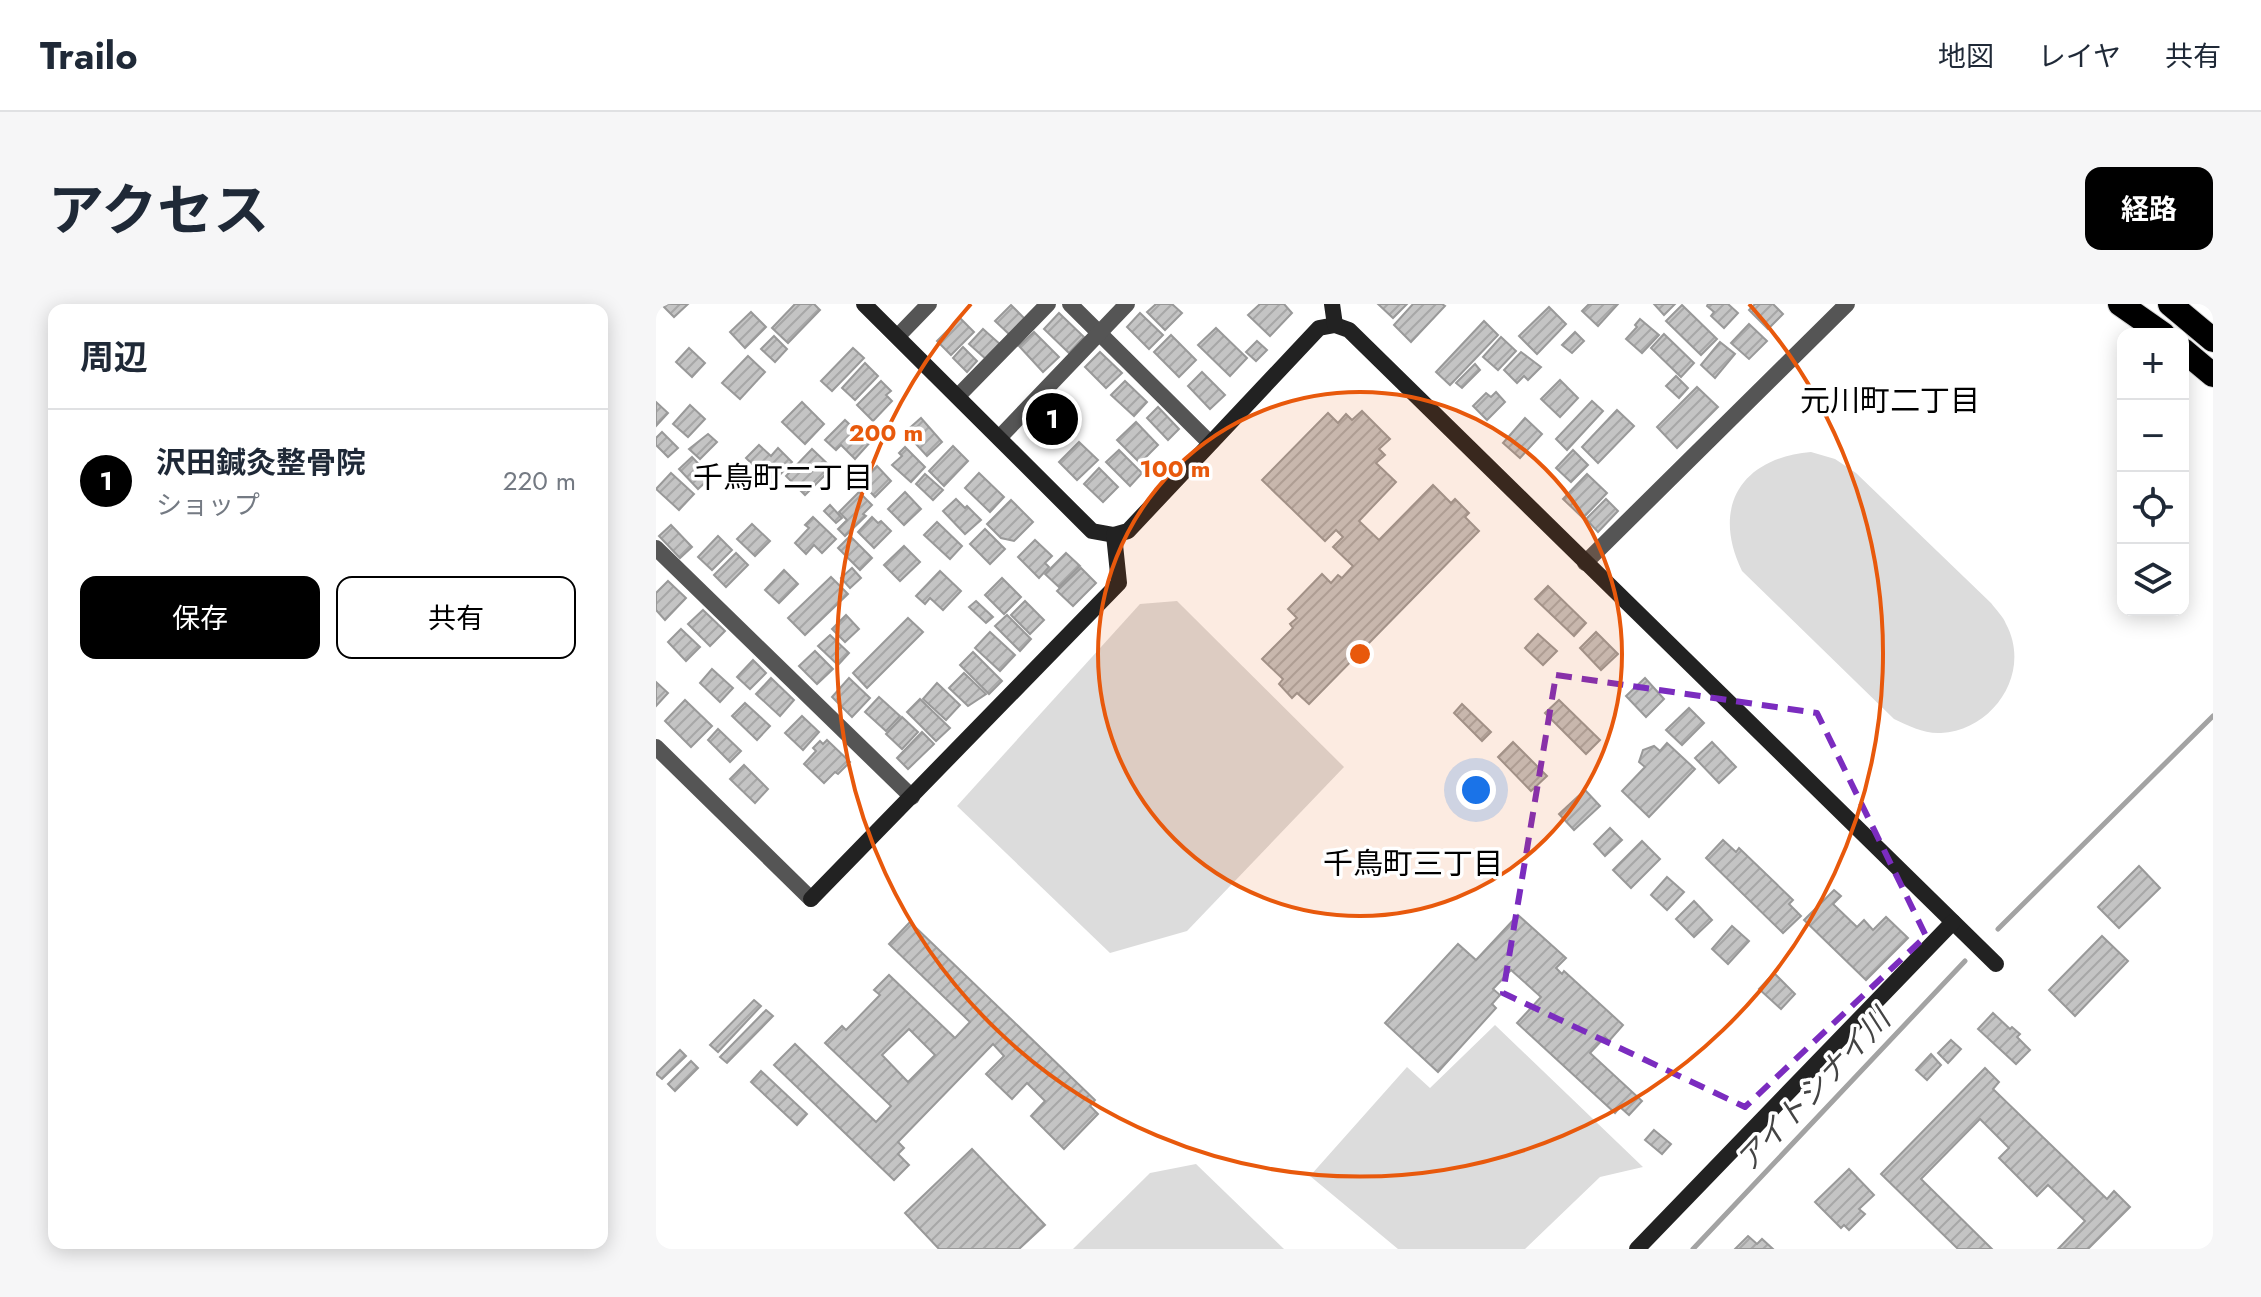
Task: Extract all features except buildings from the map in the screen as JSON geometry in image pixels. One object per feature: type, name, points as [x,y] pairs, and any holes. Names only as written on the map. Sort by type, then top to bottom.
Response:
[{"type":"highway","points":[[2120,304],[2154,328]]},
{"type":"highway","points":[[2170,304],[2213,340]]},
{"type":"highway","points":[[2189,355],[2213,375]]},
{"type":"street","points":[[864,304],[1092,531],[1114,535],[1128,531],[1319,328],[1335,325],[1349,330],[1996,964]]},
{"type":"street","points":[[898,336],[929,304]]},
{"type":"street","points":[[958,396],[1048,304]]},
{"type":"street","points":[[1070,304],[1210,443]]},
{"type":"street","points":[[999,438],[1127,304]]},
{"type":"street","points":[[1332,304],[1335,325]]},
{"type":"street","points":[[1585,563],[1847,304]]},
{"type":"street","points":[[656,747],[811,899],[1119,583],[1114,535]]},
{"type":"street","points":[[656,548],[912,797]]},
{"type":"street","points":[[1637,1249],[1953,922]]},
{"type":"highlighted area","points":[[1556,675],[1817,713],[1926,936],[1745,1107],[1503,993]]},
{"type":"shaded area","points":[[1811,452],[1835,459],[1856,473],[2003,618],[2013,642],[2011,679],[1992,710],[1977,721],[1960,729],[1935,733],[1894,719],[1742,571],[1733,548],[1730,526],[1732,507],[1739,490],[1750,475],[1766,464]]},
{"type":"shaded area","points":[[1177,601],[1344,767],[1187,931],[1110,953],[957,806],[1140,604]]},
{"type":"shaded area","points":[[1495,1025],[1643,1167],[1600,1177],[1525,1249],[1398,1249],[1310,1176],[1407,1067],[1430,1088]]},
{"type":"shaded area","points":[[1196,1164],[1284,1249],[1073,1249],[1150,1173]]},
{"type":"waterway","name":"アイトシナイ川","points":[[1998,929],[2213,716]]},
{"type":"waterway","name":"アイトシナイ川","points":[[1693,1249],[1965,961]]},
{"type":"place","name":"沢田鍼灸整骨院","points":[[1052,419]]},
{"type":"district","name":"元川町二丁目","points":[[1890,400]]},
{"type":"district","name":"千鳥町二丁目","points":[[783,477]]},
{"type":"district","name":"千鳥町三丁目","points":[[1413,863]]}]
